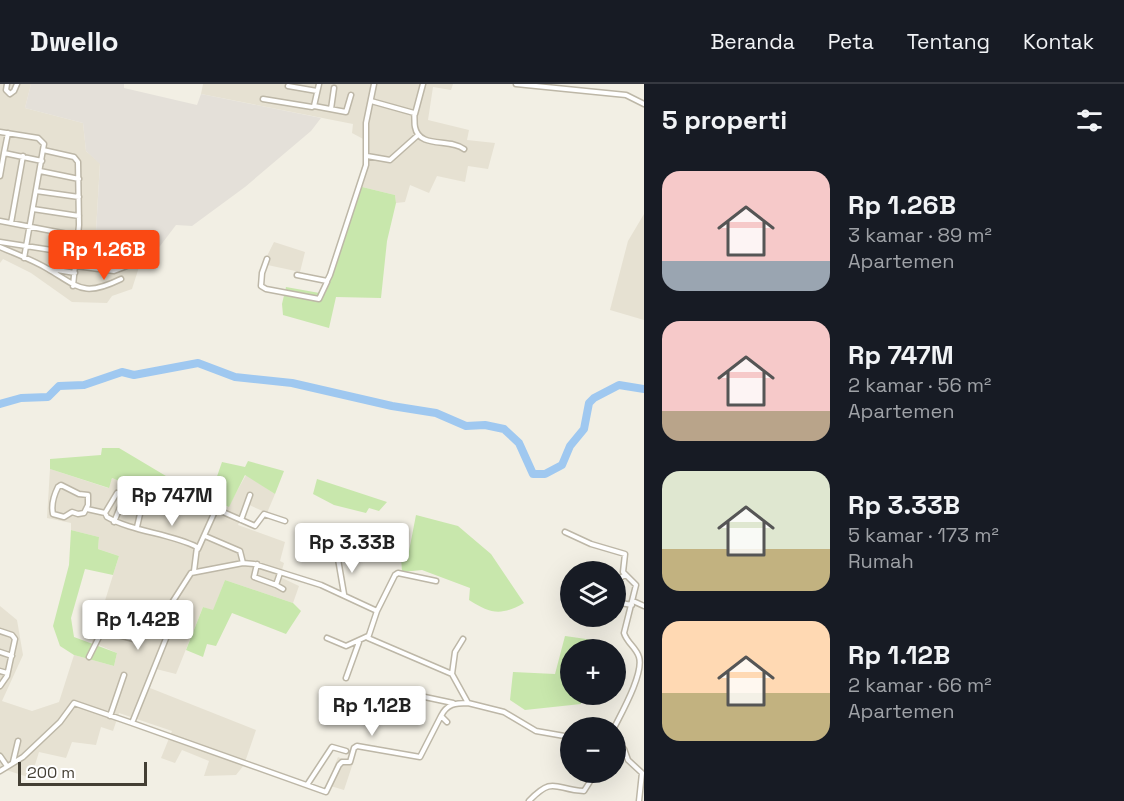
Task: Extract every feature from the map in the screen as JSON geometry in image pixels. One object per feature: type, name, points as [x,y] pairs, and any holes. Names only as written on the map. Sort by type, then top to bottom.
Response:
[{"type":"street","points":[[7,84],[6,90],[10,94],[17,84]]},
{"type":"street","points":[[314,106],[319,84]]},
{"type":"street","points":[[267,259],[261,286],[266,289],[320,299],[355,202],[367,156],[366,123],[374,84]]},
{"type":"street","points":[[423,84],[415,115],[418,135],[433,142],[450,142],[464,149]]},
{"type":"street","points":[[516,84],[626,95],[644,104]]},
{"type":"street","points":[[288,86],[317,91]]},
{"type":"street","points":[[331,109],[334,88]]},
{"type":"street","points":[[263,99],[347,112],[351,95]]},
{"type":"street","points":[[371,101],[401,108],[415,115]]},
{"type":"street","points":[[0,132],[44,141],[24,258]]},
{"type":"street","points":[[0,176],[1,159],[8,134]]},
{"type":"street","points":[[367,156],[390,160],[418,135]]},
{"type":"street","points":[[44,150],[76,158],[79,179],[79,216],[73,286]]},
{"type":"street","points":[[4,153],[42,161]]},
{"type":"street","points":[[10,223],[23,156]]},
{"type":"street","points":[[39,171],[79,179]]},
{"type":"street","points":[[36,191],[79,197]]},
{"type":"street","points":[[33,209],[79,216]]},
{"type":"street","points":[[0,221],[78,236]]},
{"type":"street","points":[[0,242],[76,254]]},
{"type":"street","points":[[0,247],[47,268],[73,286],[90,290],[104,288],[121,279]]},
{"type":"street","points":[[76,266],[114,271],[127,266]]},
{"type":"street","points":[[47,268],[75,273]]},
{"type":"street","points":[[297,275],[327,281]]},
{"type":"street","points":[[66,486],[79,494],[88,495],[90,497],[87,509],[84,513],[72,512],[64,517],[53,514],[52,508],[58,487],[66,486]]},
{"type":"street","points":[[105,513],[117,493]]},
{"type":"street","points":[[241,520],[250,495]]},
{"type":"street","points":[[137,528],[141,514],[137,509],[138,502]]},
{"type":"street","points":[[114,522],[121,505]]},
{"type":"street","points":[[87,509],[105,513],[114,522],[192,544],[198,549]]},
{"type":"street","points":[[89,657],[102,631],[138,640],[168,609],[194,571],[198,549],[216,509],[255,526],[263,515],[267,514],[285,521]]},
{"type":"street","points":[[565,532],[591,544],[625,554],[624,561]]},
{"type":"street","points":[[205,536],[240,551],[243,563]]},
{"type":"street","points":[[340,553],[338,559],[345,595]]},
{"type":"street","points":[[194,571],[209,571],[243,563],[257,564],[345,595],[377,611]]},
{"type":"street","points":[[257,564],[254,576],[283,589]]},
{"type":"street","points":[[276,585],[280,573]]},
{"type":"street","points":[[327,638],[344,646],[359,642],[368,636],[377,611],[398,573],[436,581]]},
{"type":"street","points":[[626,576],[636,585],[644,587]]},
{"type":"street","points":[[619,717],[633,688],[642,659],[624,633],[636,585]]},
{"type":"street","points":[[626,603],[644,606]]},
{"type":"street","points":[[132,723],[169,631],[168,609]]},
{"type":"street","points":[[168,621],[184,623]]},
{"type":"street","points":[[0,631],[12,635],[15,639],[7,673],[0,686]]},
{"type":"street","points":[[368,636],[372,640],[452,674]]},
{"type":"street","points":[[463,639],[455,652],[452,674],[468,704]]},
{"type":"street","points":[[346,678],[359,642]]},
{"type":"street","points":[[0,652],[12,656]]},
{"type":"street","points":[[0,671],[7,673]]},
{"type":"street","points":[[110,716],[124,675]]},
{"type":"street","points":[[392,690],[504,712],[536,732],[560,736]]},
{"type":"street","points":[[1,768],[23,758],[74,703],[91,707],[110,716],[326,792],[339,765],[342,762],[350,762],[354,748],[357,746],[420,757],[441,716],[453,703]]},
{"type":"street","points":[[441,716],[447,722]]},
{"type":"street","points":[[13,763],[18,741]]},
{"type":"street","points":[[307,784],[333,747],[346,751]]},
{"type":"street","points":[[626,754],[630,762],[643,773],[643,788],[639,801]]},
{"type":"street","points":[[0,756],[7,766]]},
{"type":"street","points":[[529,801],[541,789],[550,785],[584,791],[589,783]]},
{"type":"shaded area","points":[[0,84],[31,84],[25,108],[83,123],[86,151],[100,163],[95,247],[135,252],[151,258],[139,267],[132,289],[112,296],[107,303],[72,302],[31,273],[3,259],[0,263]]},
{"type":"shaded area","points":[[31,84],[124,84],[124,88],[197,105],[201,94],[321,118],[311,131],[245,187],[192,226],[176,225],[151,258],[135,252],[95,248],[100,164],[86,151],[83,123],[25,108]]},
{"type":"shaded area","points":[[203,84],[453,84],[451,90],[433,87],[428,120],[469,130],[467,140],[495,143],[488,169],[468,166],[465,182],[437,176],[429,193],[410,185],[405,202],[396,203],[395,195],[358,186],[367,141],[352,133],[353,124],[201,94]]},
{"type":"shaded area","points":[[644,214],[644,320],[610,310],[628,241]]},
{"type":"shaded area","points":[[274,242],[305,252],[300,272],[263,264]]},
{"type":"shaded area","points":[[50,469],[108,488],[112,478],[153,495],[161,483],[228,507],[246,475],[275,494],[267,513],[247,504],[238,525],[285,542],[280,561],[284,563],[280,577],[299,586],[293,603],[225,580],[213,611],[203,607],[176,674],[156,669],[150,688],[256,730],[244,765],[236,775],[204,776],[209,761],[182,750],[175,763],[161,758],[172,731],[119,713],[113,731],[101,727],[96,745],[72,742],[66,758],[39,752],[31,778],[0,768],[0,606],[17,620],[23,655],[2,701],[32,711],[59,702],[74,655],[114,666],[117,653],[92,642],[119,556],[98,549],[99,537],[71,530],[71,523],[47,518]]},
{"type":"shaded area","points":[[338,757],[353,763],[344,790],[327,785]]},
{"type":"green space","points":[[358,186],[395,195],[396,203],[387,241],[381,298],[336,297],[329,328],[283,315],[282,304],[286,287],[325,294]]},
{"type":"green space","points":[[102,448],[119,448],[171,479],[214,485],[222,462],[245,467],[248,461],[284,471],[275,494],[245,475],[229,507],[162,483],[153,495],[112,478],[109,488],[50,469],[50,459],[101,455]]},
{"type":"green space","points":[[317,479],[387,502],[379,511],[369,508],[366,513],[334,505],[313,494]]},
{"type":"green space","points":[[416,515],[458,526],[491,554],[524,603],[509,610],[490,611],[469,600],[470,588],[422,570],[402,572],[401,557],[409,551]]},
{"type":"green space","points":[[71,530],[99,537],[98,549],[119,556],[113,575],[85,569],[71,618],[74,637],[117,653],[114,666],[74,655],[60,646],[53,626],[69,565]]},
{"type":"green space","points":[[225,580],[293,603],[301,611],[286,634],[232,613],[216,646],[207,644],[203,657],[186,650],[203,607],[213,610]]},
{"type":"green space","points":[[565,636],[586,639],[564,639]]},
{"type":"green space","points":[[560,655],[560,705],[572,705],[525,710],[510,700],[513,672],[555,674]]},
{"type":"waterway","points":[[0,404],[21,398],[48,397],[59,386],[84,385],[122,372],[134,375],[198,363],[235,377],[292,383],[392,406],[436,413],[466,426],[485,425],[504,429],[519,443],[533,474],[545,474],[562,465],[570,446],[584,429],[589,403],[594,398],[619,385],[644,389]]}]
